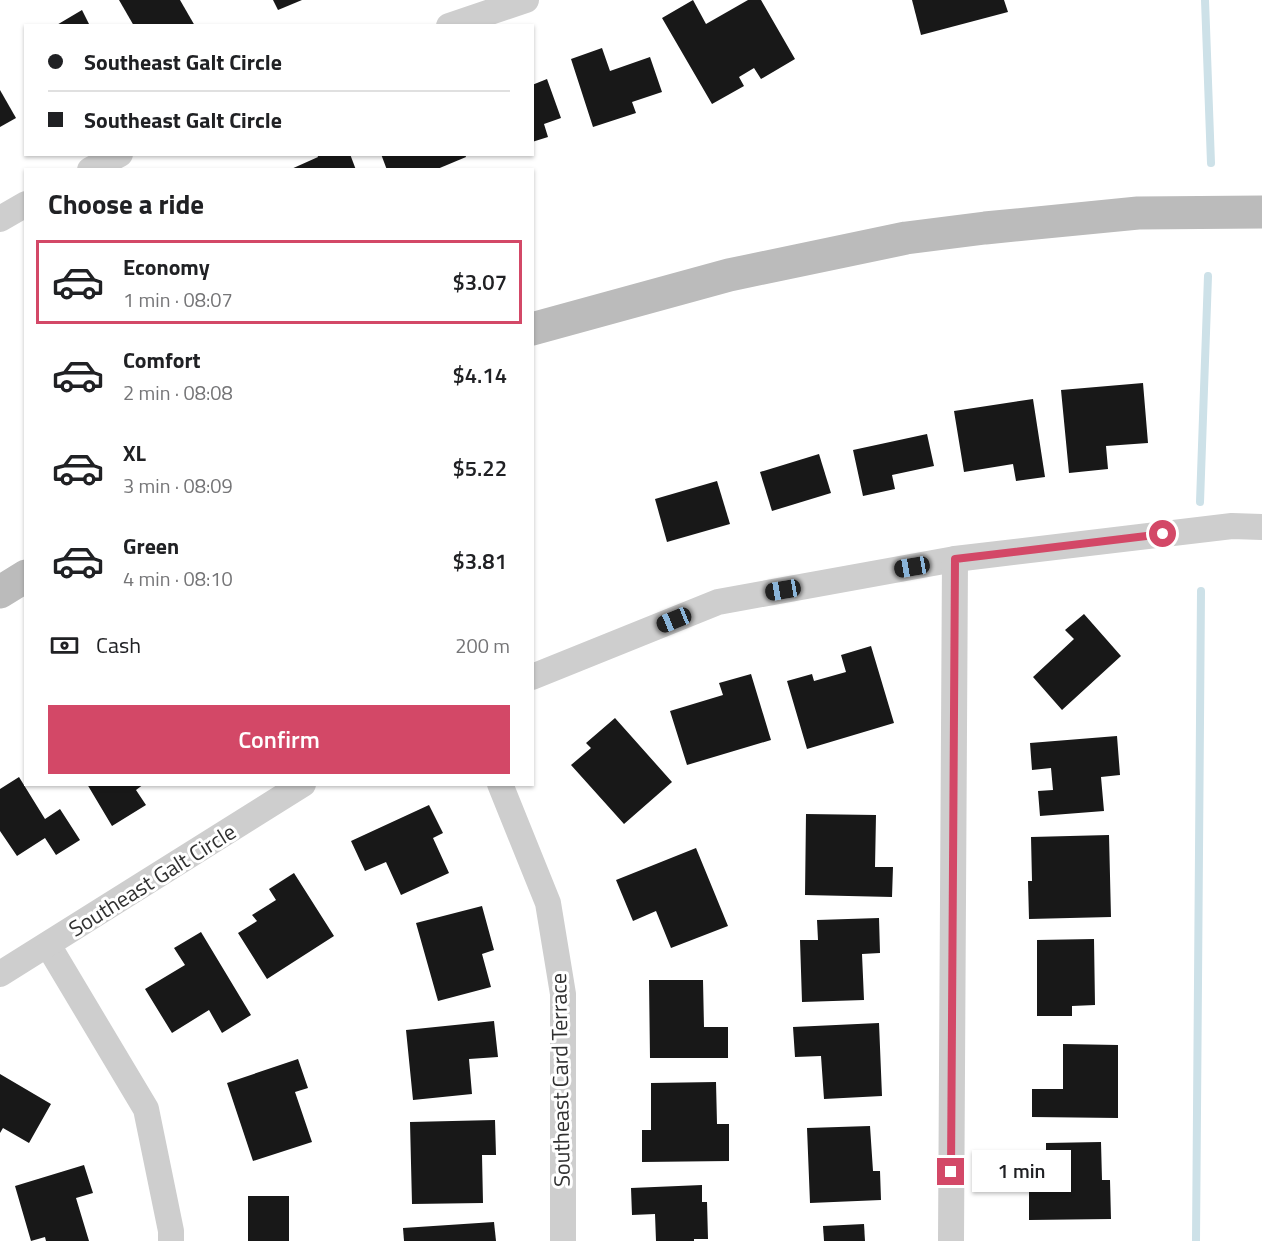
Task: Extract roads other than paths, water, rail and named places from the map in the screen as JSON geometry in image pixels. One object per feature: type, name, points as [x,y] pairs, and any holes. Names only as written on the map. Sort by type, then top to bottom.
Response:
[{"type":"street","points":[[455,24],[526,0]]},
{"type":"street","points":[[94,168],[116,156]]},
{"type":"street","points":[[0,219],[24,205]]},
{"type":"street","points":[[534,328],[729,275],[906,238],[1138,213],[1262,212]]},
{"type":"street","points":[[534,676],[718,602],[955,559],[1232,526],[1262,527]]},
{"type":"street","points":[[951,1241],[955,559]]},
{"type":"street","points":[[0,592],[24,577]]},
{"type":"street","name":"Southeast Galt Circle","points":[[0,974],[300,786]]},
{"type":"street","name":"Southeast Card Terrace","points":[[501,786],[548,903],[563,994],[563,1241]]},
{"type":"street","points":[[48,945],[146,1109],[171,1231],[171,1241]]},
{"type":"waterway","points":[[1205,0],[1211,163]]},
{"type":"waterway","points":[[1200,502],[1208,276]]},
{"type":"waterway","points":[[1196,1241],[1201,591]]}]
